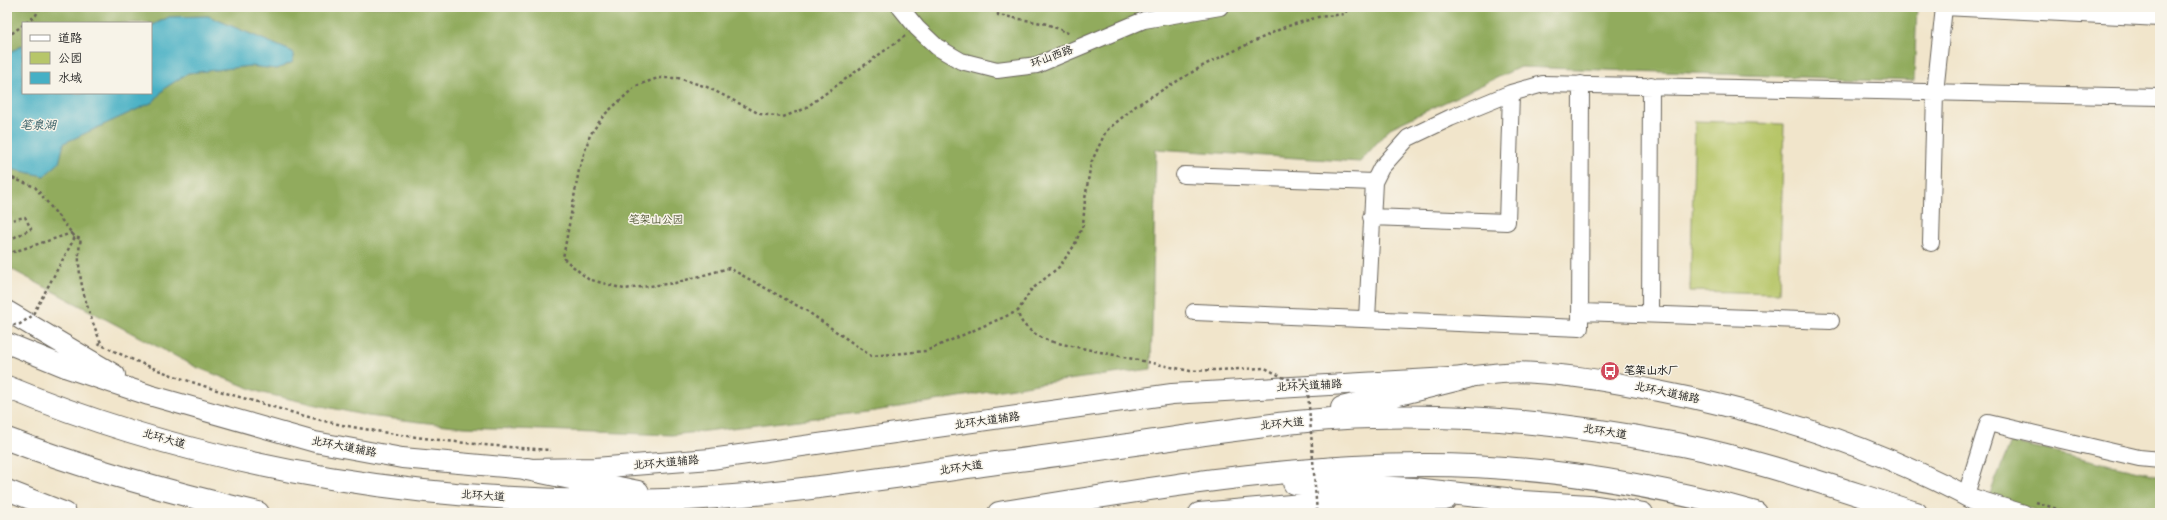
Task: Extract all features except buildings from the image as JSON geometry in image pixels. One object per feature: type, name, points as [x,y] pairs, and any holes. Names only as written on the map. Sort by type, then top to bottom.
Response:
[{"type":"highway","points":[[1260,426],[1394,396],[1467,377]]},
{"type":"highway","name":"北环大道","points":[[7,387],[87,416],[158,438],[224,455],[338,480],[442,493],[523,499],[666,500],[741,495],[829,486],[1260,426],[1370,417],[1482,418],[1585,429],[1686,446],[1790,473],[1916,513]]},
{"type":"highway","points":[[7,440],[110,474],[185,496],[258,513]]},
{"type":"highway","points":[[998,513],[1209,482],[1338,467],[1426,465],[1520,468],[1617,481],[1661,488],[1756,513]]},
{"type":"highway","points":[[527,469],[596,482],[666,500]]},
{"type":"highway","points":[[1209,482],[1301,483],[1413,489],[1506,499]]},
{"type":"main road","points":[[10,303],[56,340],[149,396]]},
{"type":"main road","name":"北环大道辅路","points":[[7,343],[68,368],[149,396],[315,442],[402,458],[527,469],[595,468],[711,459],[1172,394],[1467,377],[1499,373],[1536,373],[1624,384],[1746,410],[1804,428],[1865,451],[1966,495],[1998,513]]},
{"type":"main road","points":[[7,490],[66,513]]},
{"type":"main road","points":[[1199,513],[1302,504],[1506,499],[1589,505],[1638,513]]},
{"type":"street","name":"环山西路","points":[[900,7],[917,28],[937,47],[961,61],[997,70],[1037,65],[1144,20],[1220,7]]},
{"type":"street","points":[[1931,243],[1935,93],[1944,7],[2160,18]]},
{"type":"street","points":[[1367,319],[1371,217],[1374,182],[1381,168],[1408,138],[1450,118],[1511,93],[1543,84],[2160,98]]},
{"type":"street","points":[[1194,312],[1580,328],[1580,84]]},
{"type":"street","points":[[1650,314],[1651,86]]},
{"type":"street","points":[[1371,217],[1507,222],[1511,93]]},
{"type":"street","points":[[1184,175],[1374,182]]},
{"type":"street","points":[[1580,312],[1831,321]]},
{"type":"street","points":[[1966,495],[1988,423],[2138,458],[2160,460]]},
{"type":"street","name":"北环大道辅路","points":[[1966,495],[2024,513]]},
{"type":"street","points":[[1552,502],[1580,513]]},
{"type":"path","points":[[27,22],[36,15],[40,7]]},
{"type":"path","points":[[998,7],[998,15],[1047,24],[1089,43]]},
{"type":"path","points":[[917,28],[804,109],[783,117],[760,114],[706,87],[678,78],[658,78],[636,86],[604,114],[590,135],[579,170],[563,258],[588,279],[624,289],[675,283],[728,268],[807,311],[871,356],[926,350],[1018,311],[1031,290],[1059,267],[1074,246],[1083,225],[1085,199],[1091,163],[1106,131],[1137,105],[1206,64],[1285,27],[1318,17],[1345,14],[1348,7]]},
{"type":"path","points":[[7,37],[22,26]]},
{"type":"path","points":[[7,176],[35,187],[75,237],[81,239],[78,251],[84,289],[92,322],[102,345]]},
{"type":"path","points":[[7,221],[25,217],[31,229],[7,241]]},
{"type":"path","points":[[7,254],[72,233]]},
{"type":"path","points":[[7,326],[20,324],[32,316],[75,237]]},
{"type":"path","points":[[7,291],[10,303]]},
{"type":"path","points":[[34,307],[41,311]]},
{"type":"path","points":[[1018,311],[1026,326],[1040,338],[1053,342],[1190,371],[1265,368],[1286,379],[1307,378],[1317,513]]},
{"type":"path","points":[[96,342],[160,370],[208,387],[299,414],[352,427],[448,440],[559,450]]},
{"type":"green space","name":"笔架山公园","points":[[7,7],[1917,7],[1914,81],[1520,67],[1390,128],[1360,162],[1156,149],[1151,369],[1037,384],[875,411],[672,435],[464,427],[368,416],[262,393],[196,367],[7,267],[7,168],[44,176],[59,163],[64,143],[153,102],[165,88],[188,73],[250,66],[277,69],[293,62],[293,52],[208,16],[169,17],[152,26],[152,22],[22,22],[22,46],[7,54]]},
{"type":"green space","points":[[1695,121],[1784,124],[1779,293],[1690,291]]},
{"type":"green space","points":[[2011,442],[2160,476],[2160,513],[2045,513],[1989,496]]},
{"type":"water","name":"笔泉湖","points":[[208,16],[293,52],[293,62],[277,69],[250,66],[188,73],[165,88],[153,102],[64,143],[59,163],[44,176],[7,168],[7,54],[22,46],[22,94],[152,94],[152,26],[169,17]]},
{"type":"place","name":"笔架山水厂","points":[[1610,371]]}]
